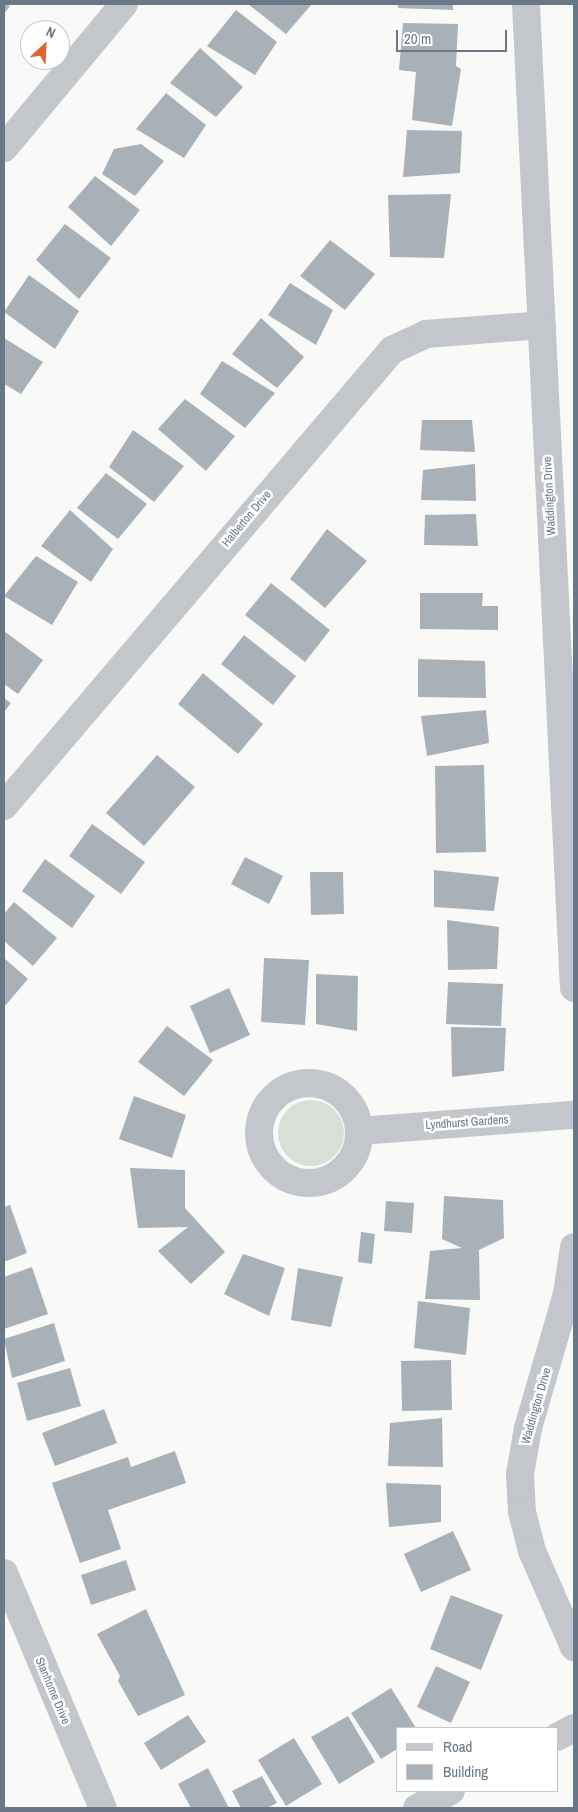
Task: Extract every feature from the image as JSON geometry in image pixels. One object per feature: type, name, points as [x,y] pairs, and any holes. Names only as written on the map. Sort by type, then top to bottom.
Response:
[{"type":"street","points":[[4,148],[124,4]]},
{"type":"street","name":"Waddington Drive","points":[[526,4],[574,988]]},
{"type":"street","name":"Halberton Drive","points":[[4,806],[392,350],[426,334],[542,325]]},
{"type":"street","name":"Lyndhurst Gardens","points":[[359,1131],[574,1115]]},
{"type":"street","name":"Waddington Drive","points":[[574,1246],[565,1303],[528,1428],[520,1474],[522,1512],[532,1551],[574,1647]]},
{"type":"street","name":"Stanhome Drive","points":[[4,1573],[103,1808]]},
{"type":"street","points":[[558,1736],[574,1728]]},
{"type":"street","points":[[417,1808],[449,1792]]},
{"type":"shaded area","points":[[311,1100],[323,1103],[334,1110],[341,1121],[344,1133],[341,1145],[334,1156],[323,1163],[311,1166],[299,1163],[288,1156],[281,1145],[278,1133],[281,1121],[288,1110],[299,1103]]},
{"type":"building","points":[[4,4],[10,6],[4,14]]},
{"type":"building","points":[[248,4],[312,4],[286,34]]},
{"type":"building","points":[[398,4],[453,4],[453,10],[398,8]]},
{"type":"building","points":[[236,10],[277,42],[255,75],[207,46]]},
{"type":"building","points":[[403,23],[458,24],[456,66],[461,69],[452,126],[412,120],[416,72],[399,70]]},
{"type":"building","points":[[200,48],[243,87],[216,117],[170,83]]},
{"type":"building","points":[[166,93],[206,125],[184,158],[136,129]]},
{"type":"building","points":[[407,130],[462,131],[460,173],[403,177]]},
{"type":"building","points":[[141,144],[164,161],[135,196],[102,174],[114,149]]},
{"type":"building","points":[[95,176],[140,210],[111,246],[68,207]]},
{"type":"building","points":[[451,194],[444,258],[390,257],[388,195]]},
{"type":"building","points":[[65,224],[111,258],[79,299],[36,260]]},
{"type":"building","points":[[330,240],[375,274],[345,310],[300,276]]},
{"type":"building","points":[[29,275],[79,311],[55,349],[4,312]]},
{"type":"building","points":[[290,283],[333,310],[316,345],[268,315]]},
{"type":"building","points":[[261,318],[304,357],[277,388],[232,354]]},
{"type":"building","points":[[4,338],[43,362],[21,394],[4,384]]},
{"type":"building","points":[[222,361],[275,393],[245,428],[200,394]]},
{"type":"building","points":[[185,399],[235,436],[206,471],[158,429]]},
{"type":"building","points":[[422,420],[472,420],[475,452],[420,450]]},
{"type":"building","points":[[133,430],[184,466],[154,502],[109,467]]},
{"type":"building","points":[[475,464],[476,501],[421,500],[423,470]]},
{"type":"building","points":[[106,473],[147,504],[118,539],[77,508]]},
{"type":"building","points":[[70,510],[113,549],[91,582],[41,546]]},
{"type":"building","points":[[476,514],[478,546],[424,545],[425,515]]},
{"type":"building","points":[[327,529],[367,561],[325,608],[290,579]]},
{"type":"building","points":[[36,556],[78,582],[52,625],[4,596]]},
{"type":"building","points":[[271,583],[330,630],[305,662],[245,615]]},
{"type":"building","points":[[420,593],[483,593],[482,606],[498,606],[498,630],[420,629]]},
{"type":"building","points":[[4,631],[43,660],[18,694],[4,684]]},
{"type":"building","points":[[244,635],[296,676],[273,705],[221,664]]},
{"type":"building","points":[[418,659],[485,661],[486,698],[418,697]]},
{"type":"building","points":[[203,673],[263,724],[238,754],[178,704]]},
{"type":"building","points":[[4,698],[11,703],[4,712]]},
{"type":"building","points":[[486,710],[489,743],[427,756],[421,716]]},
{"type":"building","points":[[157,755],[195,787],[144,846],[106,813]]},
{"type":"building","points":[[484,765],[486,852],[436,853],[435,766]]},
{"type":"building","points":[[92,824],[145,862],[121,894],[69,856]]},
{"type":"building","points":[[245,857],[283,876],[269,904],[231,884]]},
{"type":"building","points":[[45,859],[95,896],[72,928],[22,891]]},
{"type":"building","points":[[434,870],[499,877],[494,911],[434,907]]},
{"type":"building","points":[[310,872],[343,872],[344,914],[311,915]]},
{"type":"building","points":[[14,902],[57,938],[33,966],[4,941],[4,914]]},
{"type":"building","points":[[447,920],[499,927],[497,969],[448,970]]},
{"type":"building","points":[[4,958],[28,979],[4,1007]]},
{"type":"building","points":[[264,958],[309,960],[305,1025],[261,1022]]},
{"type":"building","points":[[316,974],[358,976],[357,1031],[316,1024]]},
{"type":"building","points":[[448,982],[503,984],[501,1026],[446,1024]]},
{"type":"building","points":[[229,988],[250,1035],[210,1053],[190,1006]]},
{"type":"building","points":[[167,1026],[213,1060],[184,1096],[138,1062]]},
{"type":"building","points":[[451,1027],[506,1028],[504,1071],[452,1077]]},
{"type":"building","points":[[134,1096],[186,1115],[172,1158],[119,1139]]},
{"type":"building","points":[[130,1168],[185,1170],[185,1208],[225,1252],[191,1284],[158,1251],[188,1227],[138,1228]]},
{"type":"building","points":[[444,1196],[503,1200],[504,1238],[479,1250],[480,1300],[425,1299],[430,1251],[462,1248],[442,1239]]},
{"type":"building","points":[[386,1201],[414,1203],[412,1233],[384,1231]]},
{"type":"building","points":[[10,1205],[27,1253],[4,1262],[4,1207]]},
{"type":"building","points":[[361,1232],[375,1234],[372,1264],[358,1262]]},
{"type":"building","points":[[243,1254],[285,1268],[269,1316],[224,1294]]},
{"type":"building","points":[[32,1267],[48,1314],[4,1329],[4,1277]]},
{"type":"building","points":[[298,1268],[343,1277],[331,1327],[291,1320]]},
{"type":"building","points":[[418,1301],[470,1308],[466,1355],[414,1348]]},
{"type":"building","points":[[54,1323],[65,1361],[12,1378],[4,1339]]},
{"type":"building","points":[[451,1360],[452,1410],[402,1411],[401,1361]]},
{"type":"building","points":[[70,1368],[81,1406],[27,1421],[17,1383]]},
{"type":"building","points":[[104,1409],[117,1443],[55,1466],[42,1433]]},
{"type":"building","points":[[442,1418],[443,1467],[388,1466],[390,1423]]},
{"type":"building","points":[[175,1451],[186,1483],[108,1510],[121,1549],[80,1563],[52,1483],[128,1457],[131,1467]]},
{"type":"building","points":[[386,1483],[441,1485],[441,1522],[389,1527]]},
{"type":"building","points":[[453,1531],[471,1570],[421,1592],[404,1554]]},
{"type":"building","points":[[126,1560],[136,1590],[91,1605],[81,1575]]},
{"type":"building","points":[[451,1595],[503,1615],[481,1670],[430,1649]]},
{"type":"building","points":[[146,1609],[185,1695],[138,1716],[118,1681],[120,1676],[97,1634]]},
{"type":"building","points":[[436,1666],[470,1682],[451,1723],[417,1707]]},
{"type":"building","points":[[391,1688],[415,1727],[396,1727],[396,1750],[381,1759],[351,1713]]},
{"type":"building","points":[[188,1715],[206,1742],[161,1770],[144,1743]]},
{"type":"building","points":[[348,1716],[375,1762],[339,1784],[311,1737]]},
{"type":"building","points":[[294,1738],[322,1784],[286,1806],[258,1760]]},
{"type":"building","points":[[208,1768],[229,1808],[191,1808],[178,1784]]},
{"type":"building","points":[[262,1776],[277,1803],[267,1808],[241,1808],[232,1791]]}]
